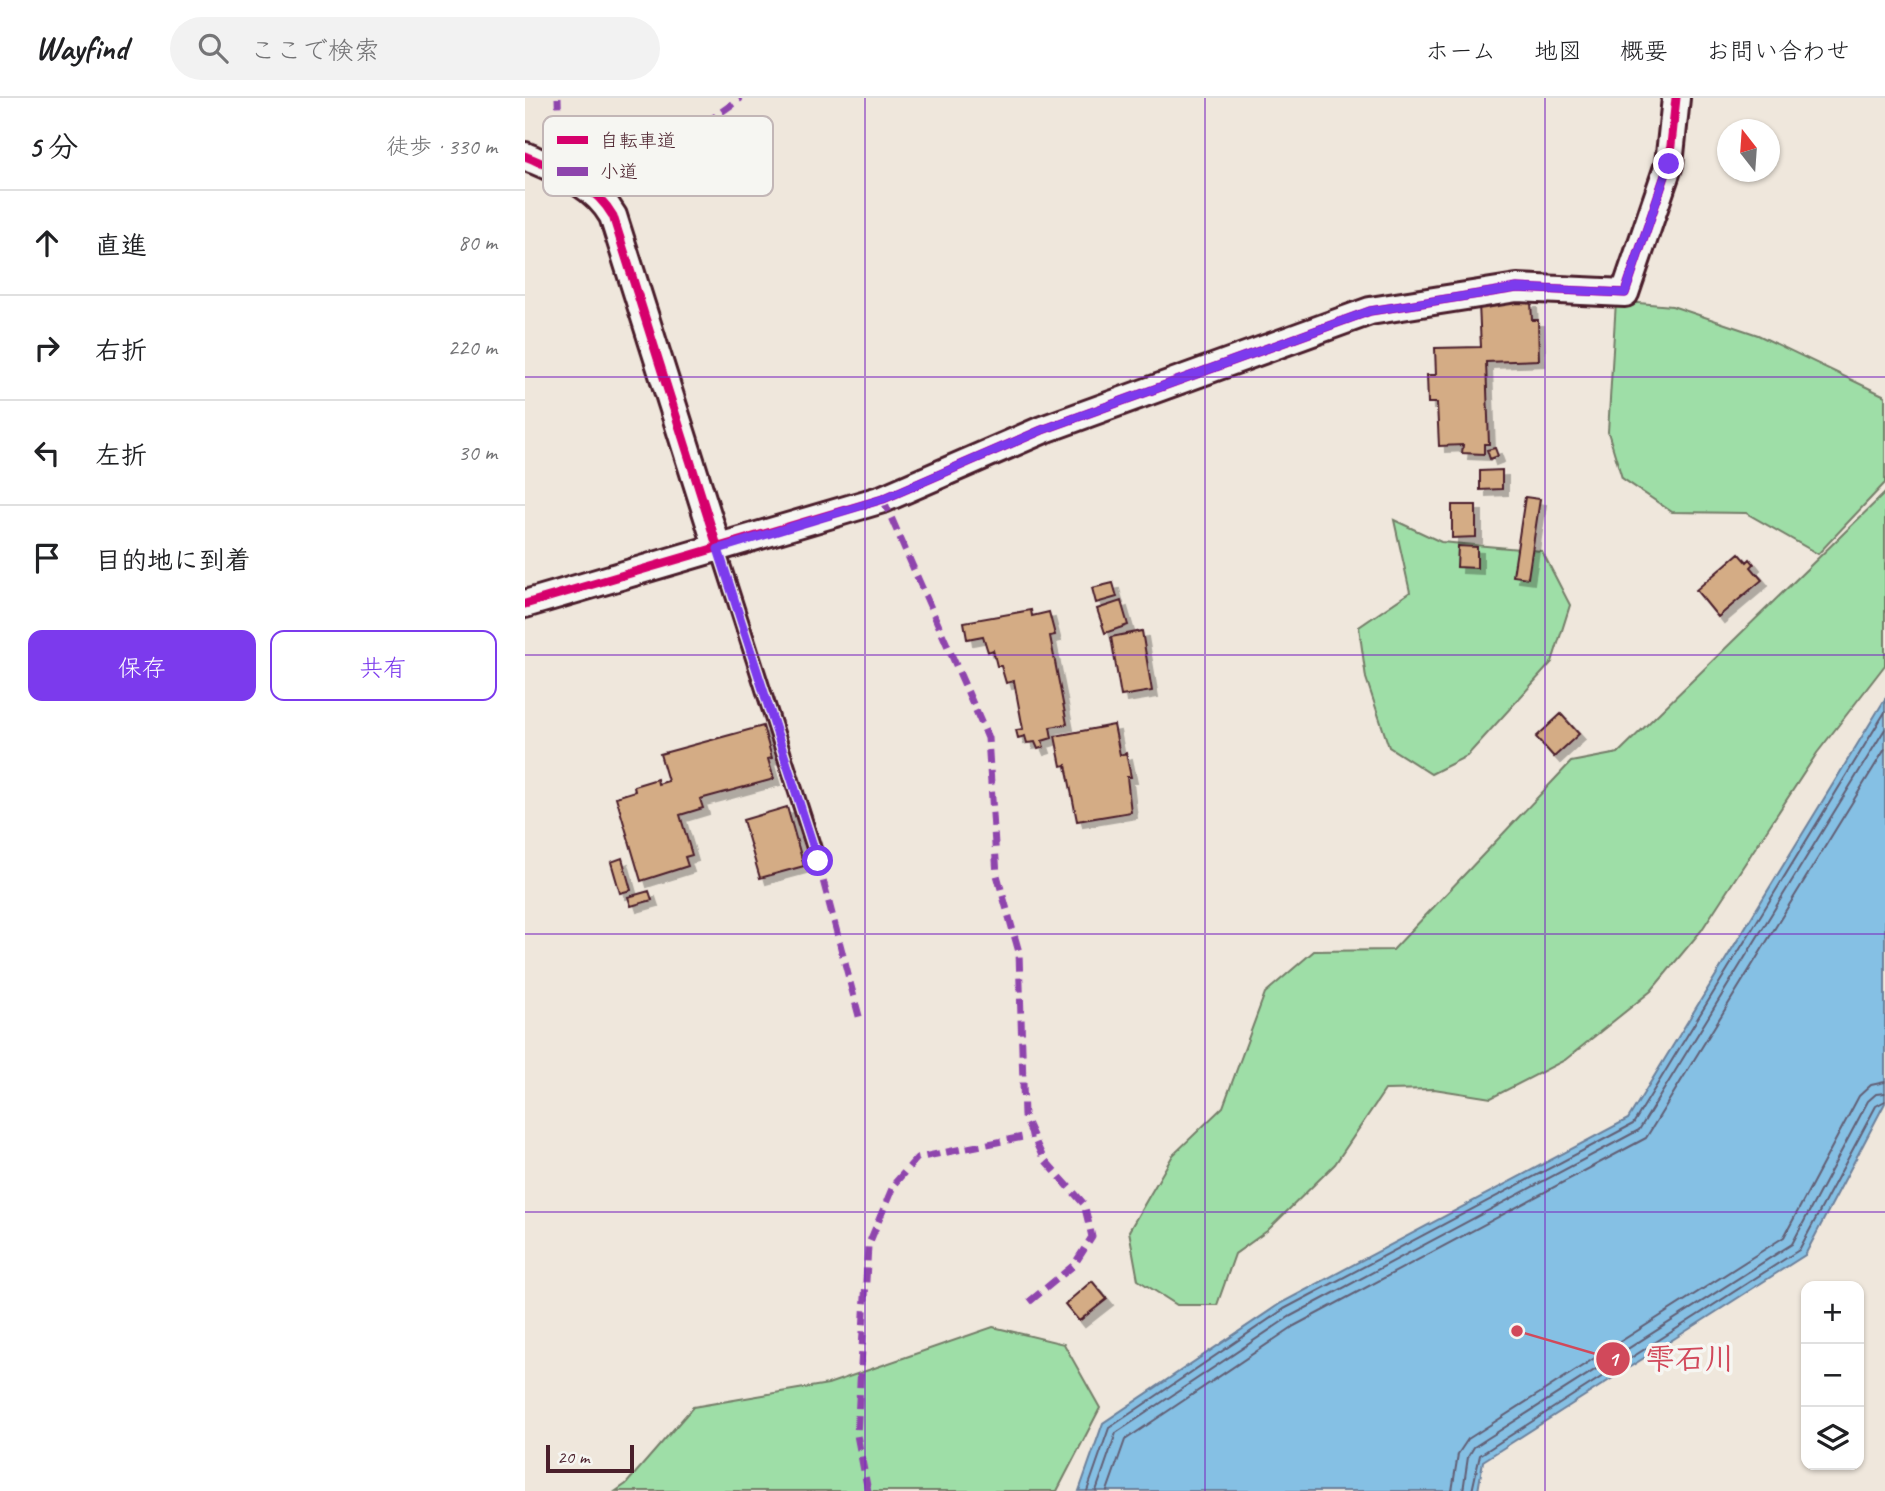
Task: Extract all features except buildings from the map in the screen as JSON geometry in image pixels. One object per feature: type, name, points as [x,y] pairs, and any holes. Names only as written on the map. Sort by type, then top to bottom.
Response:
[{"type":"street","points":[[525,604],[883,499],[1042,430],[1370,311],[1517,288],[1625,293],[1669,164],[1676,98]]},
{"type":"street","points":[[525,156],[543,164]]},
{"type":"street","points":[[600,196],[613,216],[718,549]]},
{"type":"lane","points":[[718,549],[818,861]]},
{"type":"green space","points":[[1616,301],[1672,306],[1758,335],[1885,396],[1885,483],[1818,554],[1746,513],[1672,512],[1622,478],[1608,432]]},
{"type":"green space","points":[[1885,493],[1885,665],[1817,753],[1701,931],[1651,991],[1565,1060],[1491,1098],[1434,1089],[1385,1090],[1335,1164],[1267,1231],[1235,1254],[1217,1305],[1177,1305],[1138,1280],[1129,1231],[1173,1155],[1223,1107],[1265,993],[1314,951],[1393,950],[1571,762],[1618,753]]},
{"type":"green space","points":[[1394,520],[1441,542],[1542,551],[1570,605],[1552,662],[1467,756],[1431,774],[1389,747],[1366,678],[1359,627],[1410,592]]},
{"type":"green space","points":[[993,1327],[1064,1344],[1100,1408],[1057,1491],[616,1491],[626,1484],[693,1407],[828,1384]]},
{"type":"water","points":[[1885,699],[1885,1103],[1805,1255],[1483,1461],[1478,1491],[1079,1491],[1103,1423],[1281,1303],[1628,1119]]},
{"type":"marked path","points":[[558,98],[559,116]]},
{"type":"marked path","points":[[716,116],[741,98]]},
{"type":"marked path","points":[[883,499],[988,738],[997,875],[1019,952],[1024,1116],[1043,1158],[1084,1204],[1092,1237],[1074,1265],[1029,1302]]},
{"type":"marked path","points":[[818,861],[860,1020]]},
{"type":"marked path","points":[[868,1491],[857,1435],[868,1246],[894,1184],[917,1158],[1033,1135]]},
{"type":"cycle path","points":[[525,604],[883,499],[1042,430],[1370,311],[1517,288],[1625,293],[1669,164],[1676,98]]},
{"type":"cycle path","points":[[525,156],[543,164]]},
{"type":"cycle path","points":[[597,196],[613,216],[718,549]]},
{"type":"place","name":"雫石川","points":[[1517,1331]]},
{"type":"route","points":[[818,861],[718,549],[883,499],[1042,430],[1370,311],[1517,288],[1625,293],[1669,164]]}]
